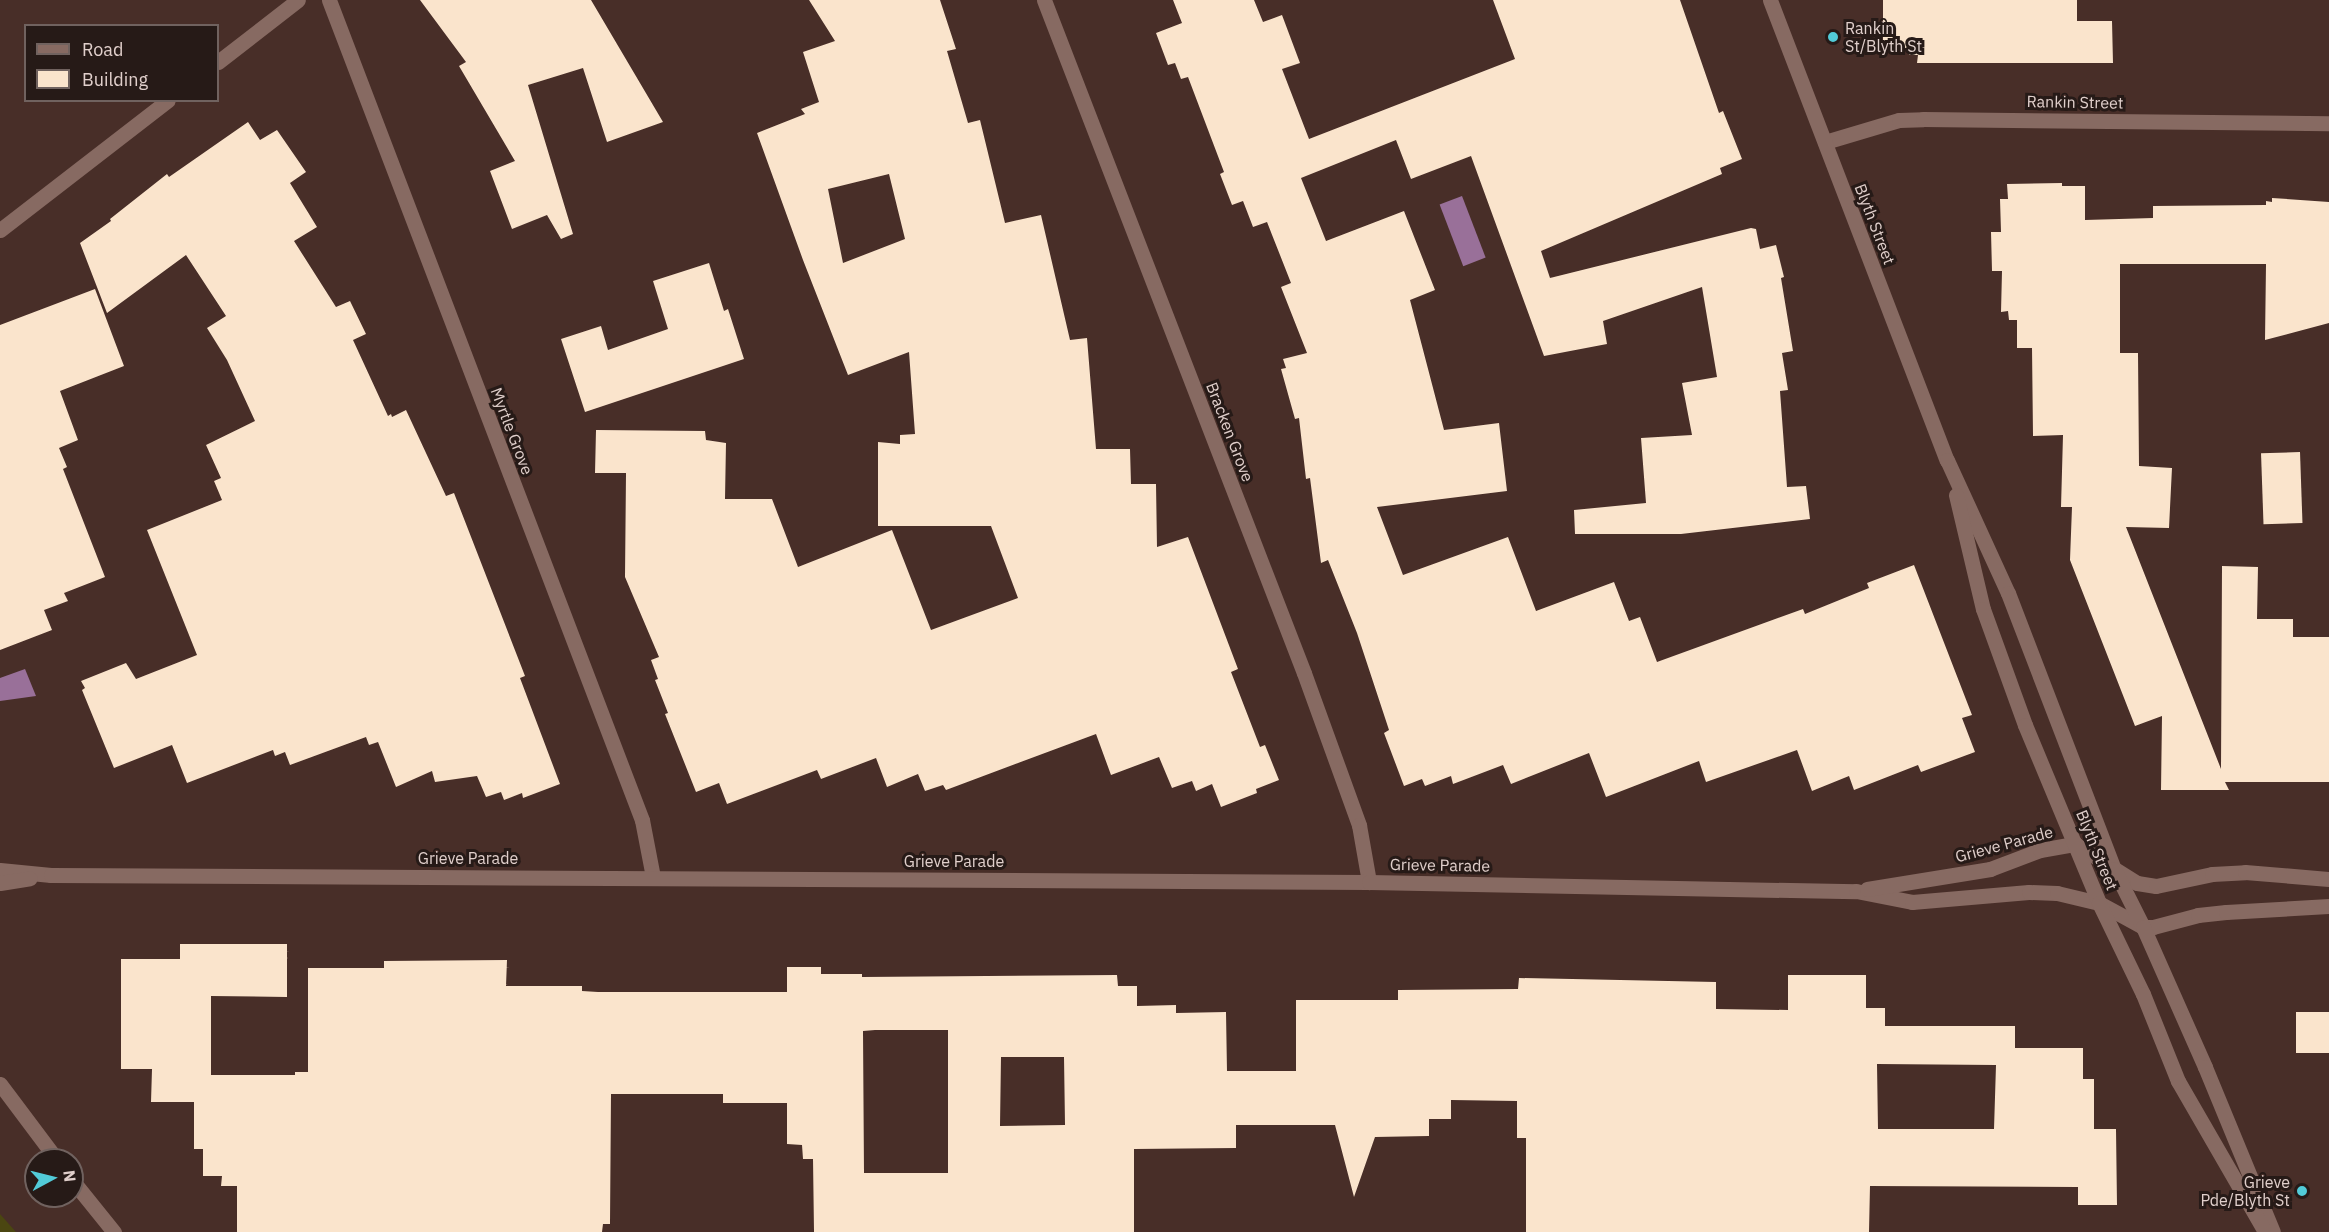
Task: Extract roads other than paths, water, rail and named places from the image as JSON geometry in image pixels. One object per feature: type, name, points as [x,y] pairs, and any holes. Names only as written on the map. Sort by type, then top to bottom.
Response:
[{"type":"street","points":[[219,61],[298,0]]},
{"type":"street","name":"Myrtle Grove","points":[[328,0],[642,820],[653,877]]},
{"type":"street","name":"Bracken Grove","points":[[1044,0],[1304,674],[1359,825],[1365,848],[1369,882]]},
{"type":"street","name":"Blyth Street","points":[[1770,0],[1947,460],[2008,593],[2114,869],[2143,927],[2205,1067],[2273,1232]]},
{"type":"street","points":[[0,230],[165,102]]},
{"type":"street","name":"Rankin Street","points":[[1825,142],[1899,120],[1923,119],[2329,123]]},
{"type":"street","name":"Blyth Street","points":[[1947,460],[1983,609],[2025,725],[2099,903],[2143,994],[2178,1081],[2265,1232]]},
{"type":"street","name":"Grieve Parade","points":[[1856,891],[1990,869],[2040,850],[2075,844],[2137,883],[2156,886],[2212,874],[2245,872],[2329,879]]},
{"type":"street","name":"Grieve Parade","points":[[0,870],[51,875],[1369,882],[1856,891],[1912,902],[2029,892],[2057,893],[2099,903],[2143,927]]},
{"type":"street","name":"Grieve Parade","points":[[0,883],[51,875]]},
{"type":"street","points":[[2143,927],[2153,927],[2198,915],[2329,906]]},
{"type":"street","points":[[0,1084],[48,1148]]},
{"type":"street","points":[[84,1195],[114,1232]]},
{"type":"place","name":"Rankin St/Blyth St","points":[[1833,37]]},
{"type":"place","name":"Grieve Pde/Blyth St","points":[[2302,1191]]}]
